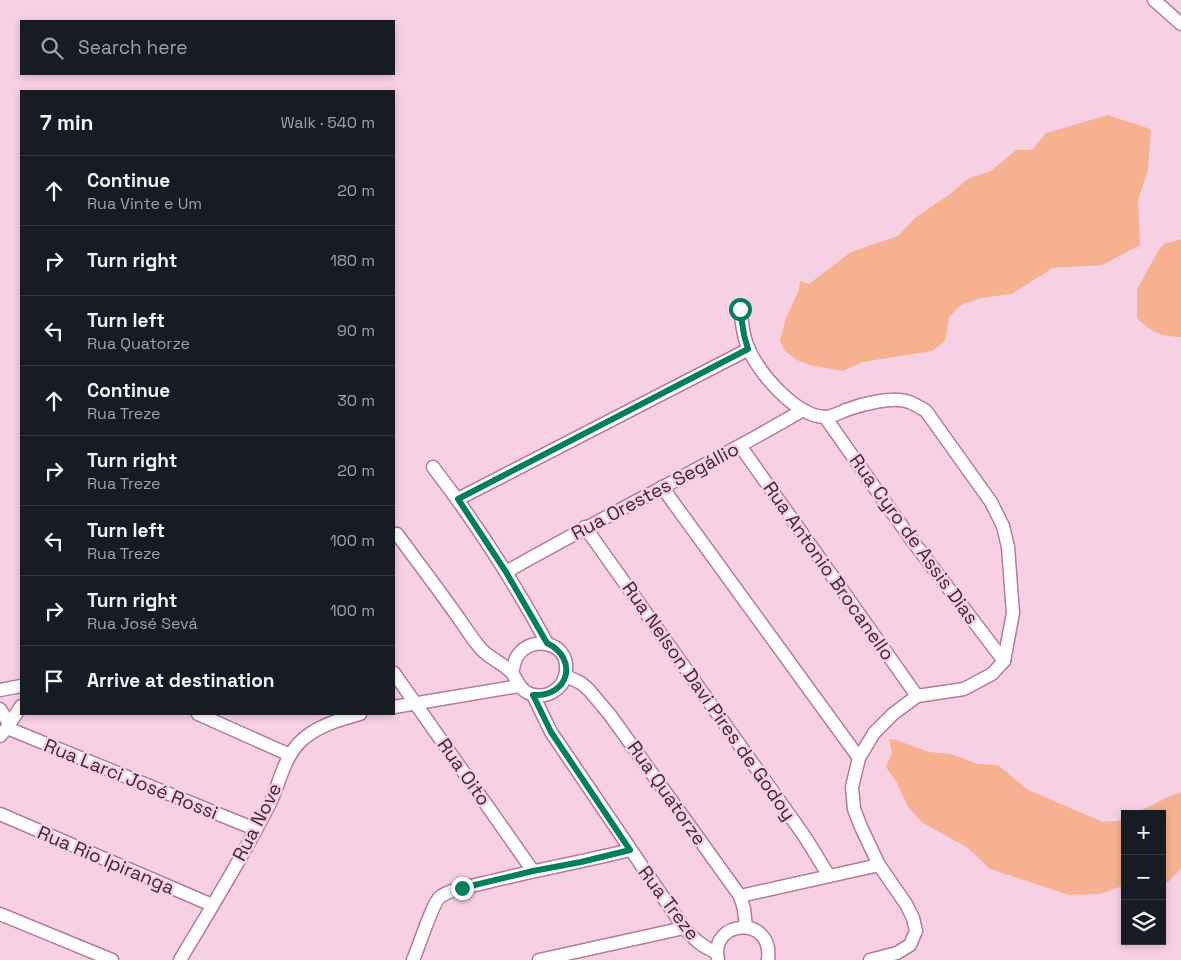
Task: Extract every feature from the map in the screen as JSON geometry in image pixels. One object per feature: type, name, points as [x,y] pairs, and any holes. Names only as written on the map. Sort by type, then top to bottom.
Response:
[{"type":"street","points":[[1154,0],[1181,24]]},
{"type":"street","points":[[740,309],[748,349],[779,391],[803,410],[825,417],[877,402],[899,399],[910,402],[926,411],[991,502],[1003,526],[1008,547],[1013,613],[1004,660],[992,674],[964,689],[917,696],[886,720],[874,733],[859,758],[852,788],[854,809],[879,865],[914,918],[916,931],[910,945],[897,953],[870,960]]},
{"type":"street","points":[[458,499],[748,349]]},
{"type":"street","name":"Rua Orestes Segállio","points":[[506,572],[585,527],[741,447],[803,410]]},
{"type":"street","name":"Rua Cyro de Assis Dias","points":[[825,417],[911,539],[1004,660]]},
{"type":"street","name":"Rua Antonio Brocanello","points":[[741,447],[917,696]]},
{"type":"street","points":[[434,467],[458,499],[506,572],[547,643]]},
{"type":"street","points":[[662,488],[859,758]]},
{"type":"street","name":"Rua Nelson Davi Pires de Godoy","points":[[585,527],[805,837],[829,876]]},
{"type":"street","points":[[397,534],[483,650],[512,673],[519,686],[533,695],[553,692],[561,685],[566,676],[566,666],[563,656],[556,648],[547,643],[535,643],[524,648],[516,657],[512,673]]},
{"type":"street","name":"Rua Oito","points":[[395,674],[533,871]]},
{"type":"street","name":"Rua Quatorze","points":[[566,676],[581,683],[589,690],[610,715],[740,896],[746,926]]},
{"type":"street","points":[[0,690],[20,686]]},
{"type":"street","points":[[395,707],[519,686]]},
{"type":"street","name":"Rua Treze","points":[[533,695],[551,732],[684,928],[696,942],[717,956]]},
{"type":"street","points":[[6,730],[20,708]]},
{"type":"street","points":[[0,709],[6,730]]},
{"type":"street","points":[[200,715],[290,755]]},
{"type":"street","name":"Rua Nove","points":[[180,960],[255,830],[271,800],[290,755],[299,742],[330,723],[357,715]]},
{"type":"street","name":"Rua Larci José Rossi","points":[[6,730],[255,830]]},
{"type":"street","name":"Rua Rio Ipiranga","points":[[0,814],[212,905]]},
{"type":"street","points":[[413,960],[434,906],[440,897],[462,888],[630,850]]},
{"type":"street","points":[[740,896],[879,865]]},
{"type":"street","points":[[0,914],[112,960]]},
{"type":"street","points":[[717,956],[720,939],[730,930],[746,926],[756,930],[765,938],[769,950],[768,960]]},
{"type":"street","points":[[540,960],[684,928]]},
{"type":"shaded area","points":[[1108,115],[1151,130],[1148,170],[1138,200],[1140,245],[1102,265],[1053,268],[1011,294],[981,298],[961,305],[949,317],[945,341],[932,351],[862,362],[843,371],[809,365],[797,360],[785,351],[780,341],[786,318],[799,290],[800,281],[809,284],[851,252],[898,236],[915,218],[950,194],[969,178],[991,171],[1016,150],[1032,150],[1046,133]]},
{"type":"shaded area","points":[[1181,239],[1181,337],[1167,336],[1147,327],[1137,318],[1137,289],[1160,248],[1164,244]]},
{"type":"shaded area","points":[[889,739],[929,752],[951,754],[978,764],[998,765],[1028,790],[1103,822],[1121,820],[1121,886],[1100,894],[1069,895],[990,869],[968,848],[923,823],[908,807],[897,783],[886,767],[892,753]]},
{"type":"shaded area","points":[[1181,792],[1181,869],[1166,883],[1166,810],[1141,810]]},
{"type":"route","points":[[462,888],[630,850],[551,732],[533,695],[553,692],[561,685],[566,676],[563,656],[556,648],[547,643],[506,572],[458,499],[748,349],[740,309]]}]
